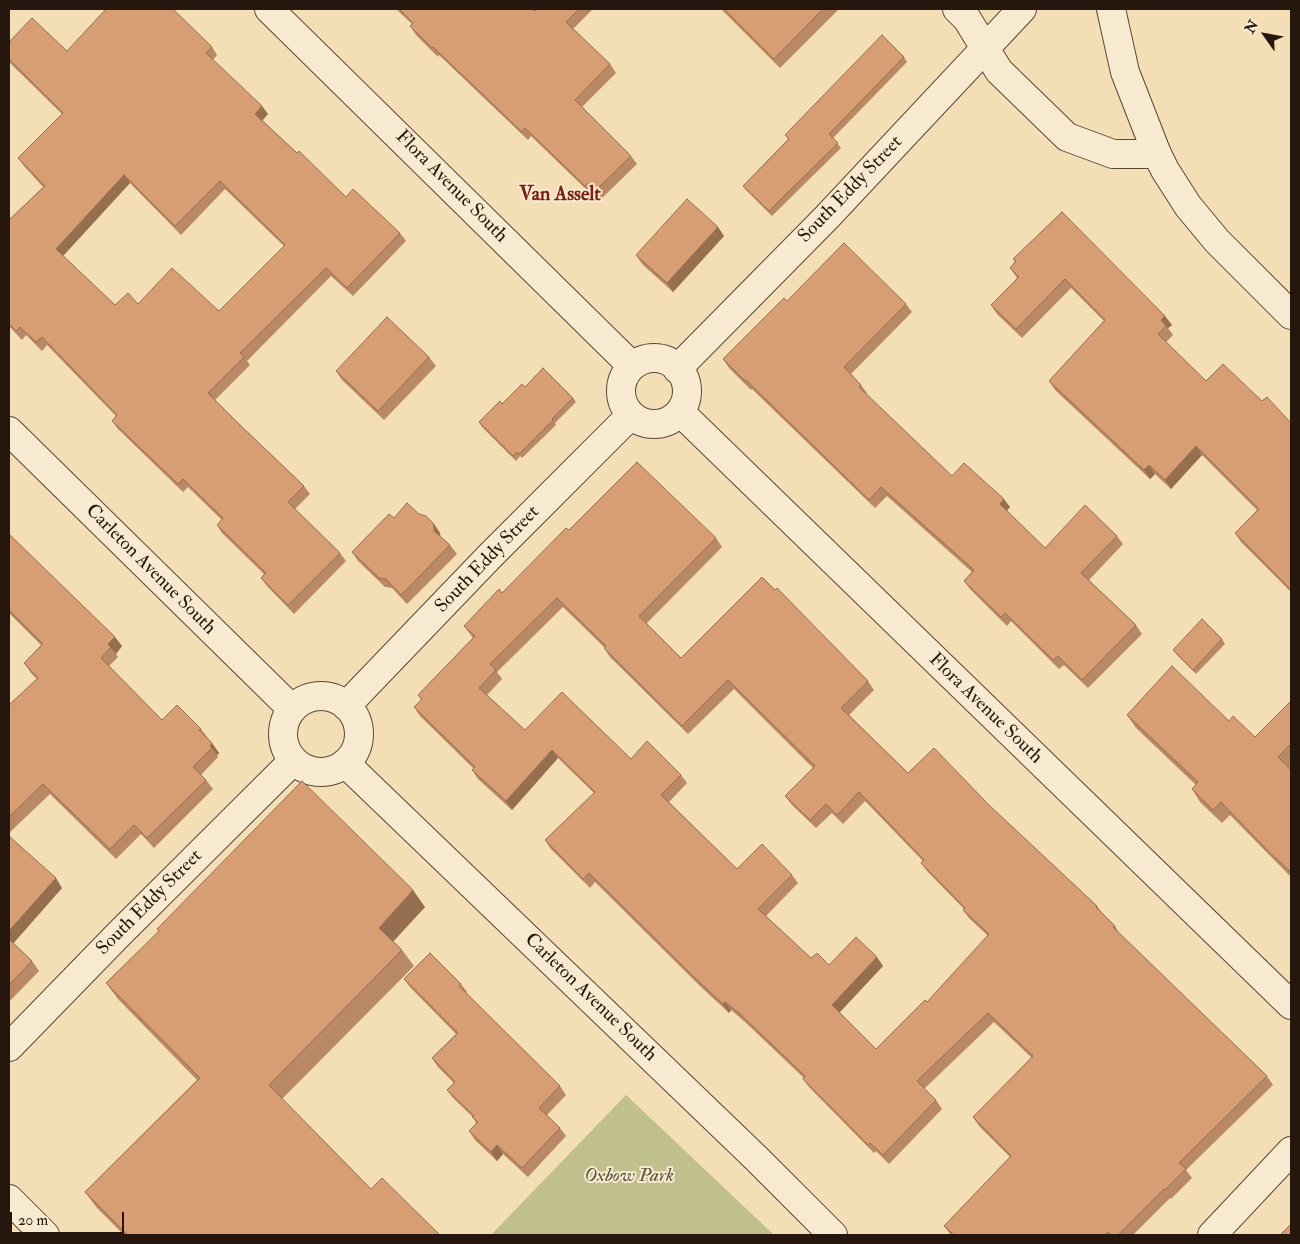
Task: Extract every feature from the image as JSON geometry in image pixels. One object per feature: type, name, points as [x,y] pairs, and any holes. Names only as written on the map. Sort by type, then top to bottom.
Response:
[{"type":"street","name":"Flora Avenue South","points":[[269,9],[632,366]]},
{"type":"street","points":[[957,9],[967,19],[999,70],[1067,137],[1113,154],[1157,154]]},
{"type":"street","name":"South Eddy Street","points":[[677,369],[827,217],[1022,9]]},
{"type":"street","points":[[1111,9],[1124,72],[1157,154],[1188,206],[1211,234],[1291,315]]},
{"type":"street","points":[[656,358],[664,360],[677,369],[686,385],[684,403],[680,412],[673,418],[656,424],[638,421],[631,415],[622,400],[621,390],[626,373],[632,366],[647,359],[656,358]]},
{"type":"street","name":"Flora Avenue South","points":[[680,412],[1291,1005]]},
{"type":"street","name":"South Eddy Street","points":[[346,706],[489,557],[631,415]]},
{"type":"street","name":"Carleton Avenue South","points":[[9,431],[292,709]]},
{"type":"street","points":[[320,695],[332,697],[346,706],[353,713],[358,725],[359,740],[356,750],[349,760],[339,768],[328,772],[315,772],[304,769],[293,761],[286,751],[282,740],[283,727],[292,709],[307,698],[320,695]]},
{"type":"street","name":"South Eddy Street","points":[[9,1047],[118,934],[293,761]]},
{"type":"street","name":"Carleton Avenue South","points":[[345,763],[757,1159],[833,1235]]},
{"type":"street","points":[[1212,1235],[1291,1151]]},
{"type":"street","points":[[9,1199],[45,1235]]},
{"type":"green space","name":"Oxbow Park","points":[[626,1095],[774,1235],[491,1235]]},
{"type":"building","points":[[106,9],[173,9],[212,47],[206,53],[262,106],[255,114],[297,153],[299,151],[346,197],[353,189],[400,233],[347,288],[326,268],[240,353],[244,357],[208,393],[304,486],[288,502],[340,553],[288,605],[261,578],[266,573],[217,525],[223,518],[183,479],[178,484],[112,421],[117,415],[42,337],[36,342],[20,327],[16,331],[9,324],[9,220],[45,186],[18,158],[63,113],[9,59],[9,42],[32,18],[67,51]],"holes":[[[124,175],[175,226],[220,181],[285,245],[219,311],[172,268],[138,304],[128,293],[115,305],[56,249]]]},
{"type":"building","points":[[399,9],[532,9],[535,11],[537,9],[579,9],[566,22],[610,64],[575,100],[631,156],[595,191],[588,183],[585,186],[525,128],[522,132],[432,48],[410,26],[413,23]]},
{"type":"building","points":[[724,9],[823,9],[774,59]]},
{"type":"building","points":[[882,35],[904,57],[829,134],[838,143],[769,211],[743,186],[789,139],[785,135]]},
{"type":"building","points":[[687,199],[718,227],[667,283],[636,255]]},
{"type":"building","points":[[1062,212],[1165,316],[1161,320],[1166,326],[1158,334],[1206,381],[1223,364],[1262,401],[1267,397],[1291,423],[1291,590],[1235,533],[1259,509],[1196,446],[1165,480],[1149,465],[1144,470],[1049,381],[1105,320],[1065,279],[1016,329],[991,305],[1019,277],[1010,268],[1016,261],[1013,259]]},
{"type":"building","points":[[844,243],[906,304],[844,367],[861,385],[859,387],[952,476],[964,463],[1004,499],[1000,504],[1045,548],[1085,505],[1117,536],[1081,573],[1136,625],[1082,680],[1058,656],[1053,660],[1005,613],[1001,617],[964,581],[974,570],[881,487],[869,500],[723,359],[784,298],[787,301]]},
{"type":"building","points":[[387,317],[429,357],[378,411],[336,371]]},
{"type":"building","points":[[543,368],[573,398],[519,454],[517,452],[513,456],[479,422],[500,401],[502,404],[522,384],[525,387]]},
{"type":"building","points":[[637,462],[716,538],[639,616],[681,658],[762,577],[775,590],[777,588],[868,681],[841,708],[908,773],[934,748],[989,805],[1097,906],[1115,926],[1113,927],[1267,1076],[1179,1163],[1186,1169],[1118,1235],[1111,1235],[1108,1232],[1106,1235],[954,1235],[944,1226],[1011,1156],[973,1117],[1033,1056],[988,1013],[917,1081],[936,1100],[883,1155],[870,1143],[868,1145],[803,1079],[805,1076],[739,1013],[725,1002],[723,1004],[694,977],[589,873],[583,879],[545,840],[595,792],[552,750],[506,801],[472,770],[475,767],[414,707],[422,699],[418,695],[475,636],[464,626],[499,589],[502,593],[566,528],[569,530]],"holes":[[[557,598],[606,646],[604,648],[682,726],[728,680],[815,766],[785,796],[810,820],[826,804],[837,815],[859,792],[924,860],[921,863],[965,908],[963,910],[989,934],[927,1002],[925,1000],[876,1049],[832,1005],[877,957],[856,937],[829,965],[817,953],[811,958],[758,909],[792,875],[762,844],[737,869],[661,795],[681,775],[647,741],[631,759],[562,692],[525,730],[479,688],[496,670],[490,664]]]},
{"type":"building","points":[[407,503],[419,514],[426,516],[434,524],[434,531],[450,545],[401,595],[386,579],[379,578],[352,552],[389,514],[394,518]]},
{"type":"building","points":[[9,534],[115,637],[108,644],[111,647],[101,658],[162,720],[177,705],[212,743],[210,746],[212,748],[193,767],[206,780],[147,838],[134,825],[110,849],[43,784],[9,817],[9,705],[38,678],[24,663],[43,644],[9,610]]},
{"type":"building","points":[[1202,619],[1222,639],[1193,670],[1173,650]]},
{"type":"building","points":[[1172,666],[1229,721],[1233,716],[1255,737],[1291,701],[1291,744],[1278,757],[1291,770],[1291,872],[1221,802],[1213,810],[1192,789],[1198,782],[1127,715]]},
{"type":"building","points":[[302,781],[413,890],[379,928],[402,950],[269,1085],[371,1189],[382,1178],[440,1235],[128,1235],[85,1192],[200,1078],[106,983],[159,931],[157,929]]},
{"type":"building","points":[[9,836],[56,878],[9,931]]},
{"type":"building","points":[[9,939],[32,961],[9,985]]},
{"type":"building","points":[[430,953],[461,984],[459,986],[560,1086],[539,1108],[560,1128],[522,1168],[497,1145],[491,1152],[469,1131],[478,1122],[447,1090],[455,1082],[432,1058],[458,1033],[404,979]]},
{"type":"building","points":[[1291,1224],[1291,1235],[1280,1235]]},
{"type":"district","name":"Van Asselt","points":[[560,196]]}]
